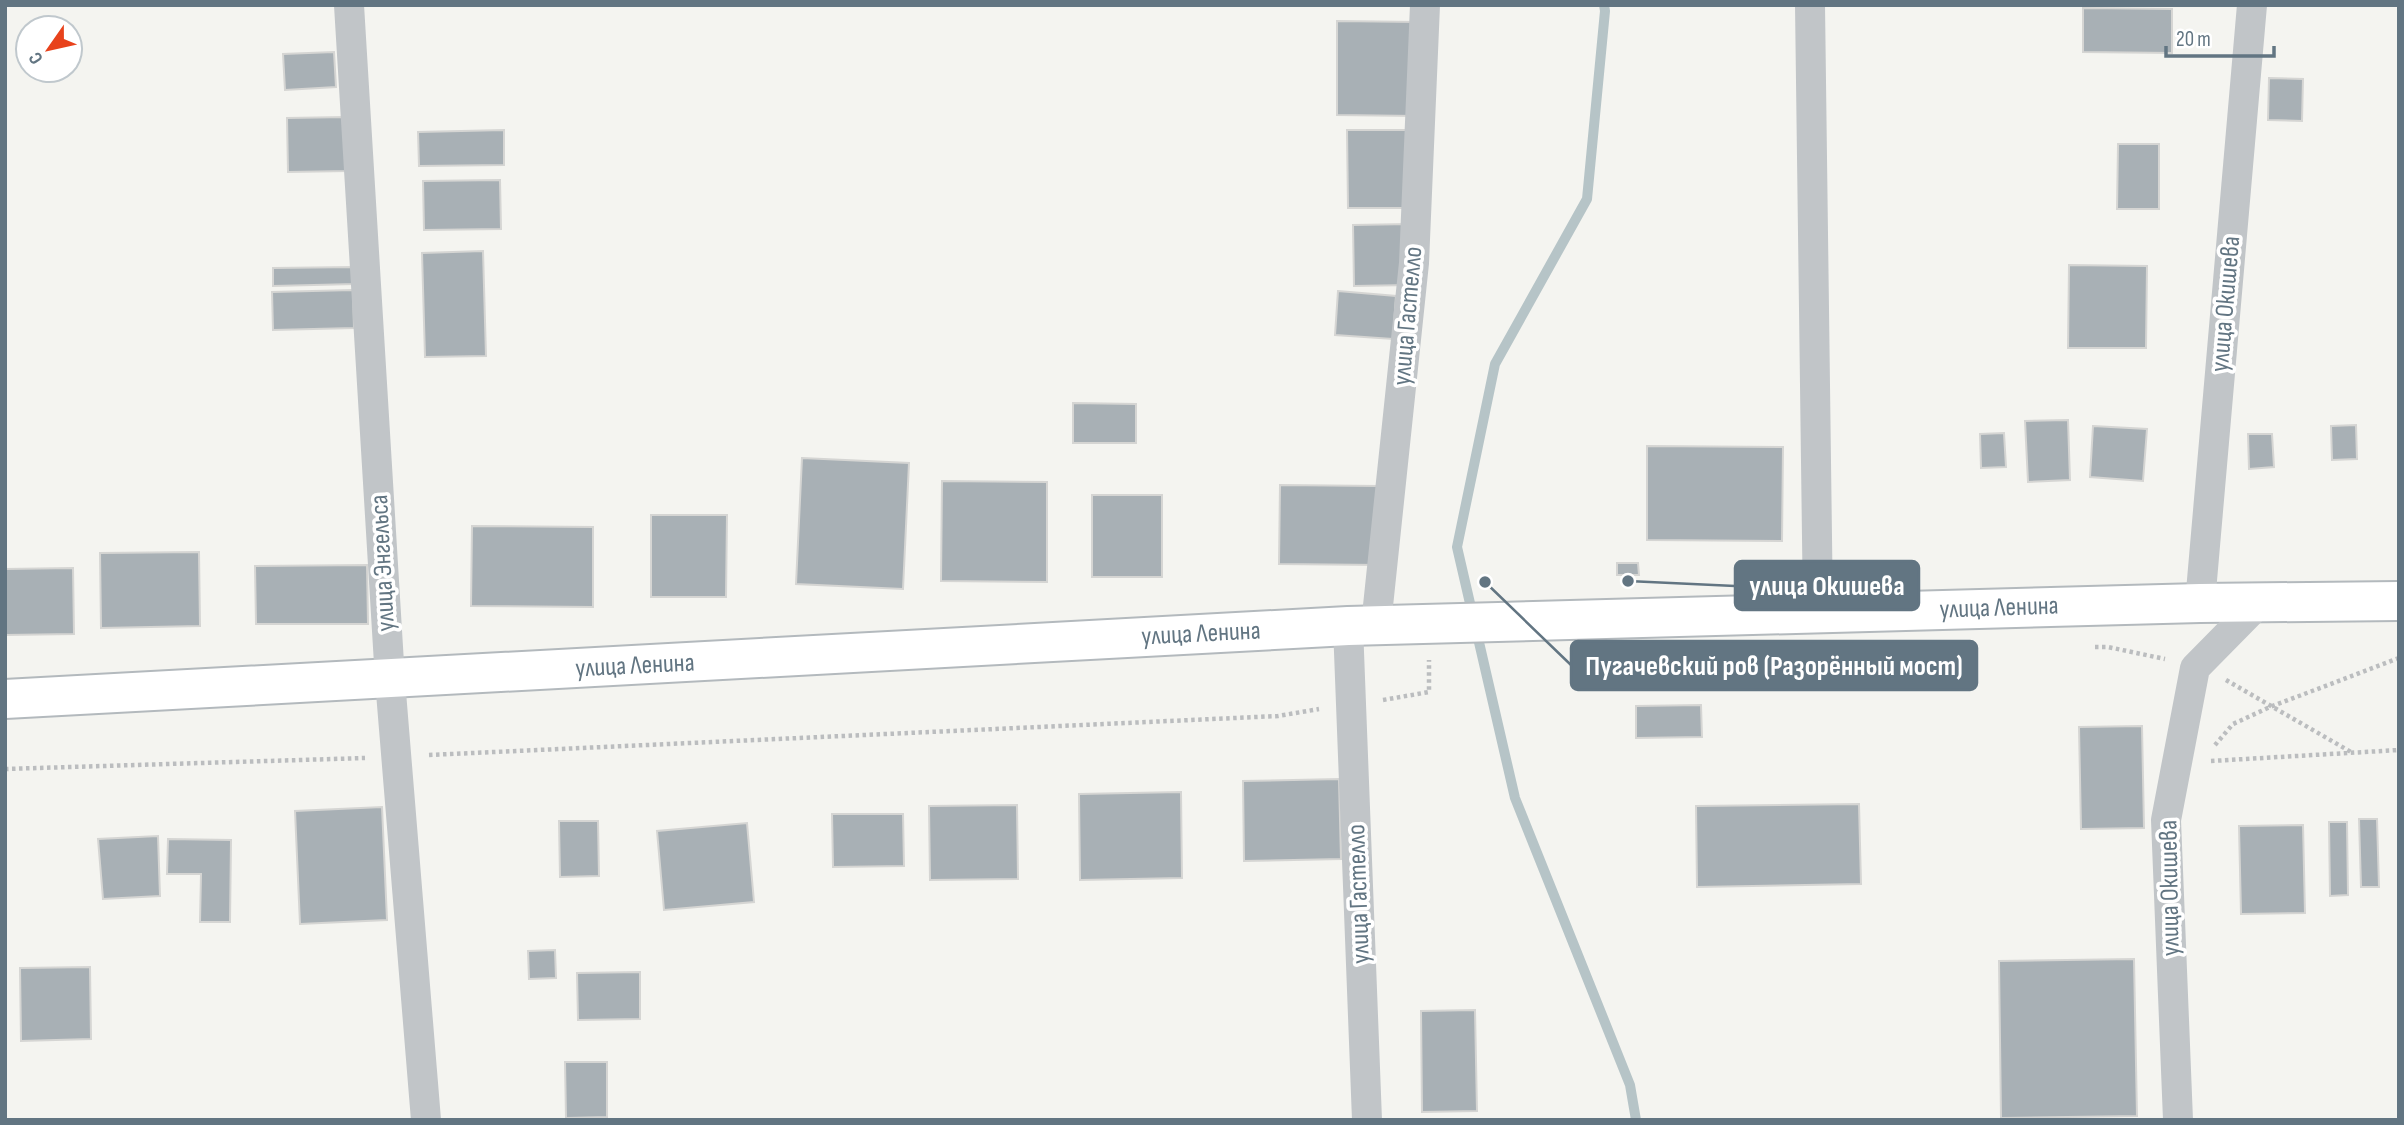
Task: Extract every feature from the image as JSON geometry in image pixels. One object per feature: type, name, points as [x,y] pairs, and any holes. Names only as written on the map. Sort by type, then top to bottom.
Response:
[{"type":"main road","name":"улица Ленина","points":[[5,699],[1362,625],[2200,603],[2399,601]]},
{"type":"street","name":"улица Энгельса","points":[[349,5],[390,680],[426,1120]]},
{"type":"street","name":"улица Гастелло","points":[[1367,1120],[1351,704],[1414,263],[1425,5]]},
{"type":"street","points":[[1810,5],[1818,613]]},
{"type":"street","name":"улица Окишева","points":[[2200,603],[2252,5]]},
{"type":"street","points":[[2195,668],[2260,602]]},
{"type":"street","name":"улица Окишева","points":[[2178,1120],[2166,820],[2195,668]]},
{"type":"path","points":[[2094,647],[2154,656],[2217,675],[2351,752]]},
{"type":"path","points":[[5,769],[396,757],[1278,716],[1429,692],[1429,653]]},
{"type":"path","points":[[2208,752],[2233,723],[2399,658]]},
{"type":"path","points":[[2200,762],[2399,750]]},
{"type":"building","points":[[2083,8],[2172,9],[2172,53],[2083,52]]},
{"type":"building","points":[[1337,21],[1418,22],[1417,116],[1337,115]]},
{"type":"building","points":[[334,52],[336,87],[285,90],[283,54]]},
{"type":"building","points":[[2269,78],[2303,79],[2302,121],[2268,120]]},
{"type":"building","points":[[346,117],[348,171],[288,172],[287,118]]},
{"type":"building","points":[[504,130],[504,165],[419,166],[418,132]]},
{"type":"building","points":[[1347,130],[1409,130],[1409,208],[1348,208]]},
{"type":"building","points":[[2118,144],[2159,144],[2159,209],[2117,209]]},
{"type":"building","points":[[500,180],[501,229],[424,230],[423,181]]},
{"type":"building","points":[[1409,224],[1410,285],[1354,286],[1353,225]]},
{"type":"building","points":[[483,251],[486,356],[425,357],[422,253]]},
{"type":"building","points":[[2069,265],[2147,266],[2146,348],[2068,348]]},
{"type":"building","points":[[355,267],[355,284],[273,286],[273,268]]},
{"type":"building","points":[[353,290],[354,328],[273,330],[272,292]]},
{"type":"building","points":[[1338,291],[1396,296],[1393,339],[1335,335]]},
{"type":"building","points":[[1073,403],[1136,404],[1136,443],[1073,443]]},
{"type":"building","points":[[2068,420],[2070,480],[2028,482],[2025,421]]},
{"type":"building","points":[[2356,425],[2357,459],[2332,460],[2331,426]]},
{"type":"building","points":[[2093,426],[2147,429],[2143,481],[2090,477]]},
{"type":"building","points":[[2004,433],[2006,467],[1981,468],[1980,434]]},
{"type":"building","points":[[2248,434],[2272,434],[2274,467],[2249,469]]},
{"type":"building","points":[[1647,446],[1783,447],[1782,541],[1647,540]]},
{"type":"building","points":[[802,458],[909,463],[903,589],[796,584]]},
{"type":"building","points":[[942,481],[1047,482],[1047,582],[941,581]]},
{"type":"building","points":[[1280,485],[1379,486],[1379,565],[1279,564]]},
{"type":"building","points":[[1092,495],[1162,495],[1162,577],[1092,577]]},
{"type":"building","points":[[651,515],[727,515],[726,597],[651,597]]},
{"type":"building","points":[[472,526],[593,527],[593,607],[471,606]]},
{"type":"building","points":[[199,552],[200,626],[101,628],[100,553]]},
{"type":"building","points":[[1617,563],[1638,563],[1639,575],[1617,575]]},
{"type":"building","points":[[367,565],[368,624],[256,624],[255,566]]},
{"type":"building","points":[[73,568],[74,634],[5,635],[5,569]]},
{"type":"building","points":[[1701,705],[1702,737],[1636,738],[1636,706]]},
{"type":"building","points":[[2142,726],[2144,828],[2081,829],[2079,727]]},
{"type":"building","points":[[1339,779],[1341,859],[1244,861],[1243,781]]},
{"type":"building","points":[[1181,792],[1182,878],[1080,880],[1079,794]]},
{"type":"building","points":[[1859,804],[1861,884],[1697,887],[1696,806]]},
{"type":"building","points":[[1017,805],[1018,879],[930,880],[929,806]]},
{"type":"building","points":[[382,807],[387,920],[300,924],[295,811]]},
{"type":"building","points":[[832,814],[903,814],[904,866],[833,867]]},
{"type":"building","points":[[2359,819],[2377,819],[2379,887],[2361,887]]},
{"type":"building","points":[[559,821],[598,821],[599,876],[560,877]]},
{"type":"building","points":[[2329,822],[2347,822],[2348,895],[2330,896]]},
{"type":"building","points":[[747,823],[754,902],[664,910],[657,831]]},
{"type":"building","points":[[2303,825],[2305,913],[2241,914],[2239,826]]},
{"type":"building","points":[[158,836],[160,896],[103,899],[98,839]]},
{"type":"building","points":[[168,839],[231,840],[230,922],[200,922],[201,874],[167,874]]},
{"type":"building","points":[[555,950],[556,978],[529,979],[528,951]]},
{"type":"building","points":[[2134,959],[2137,1116],[2001,1118],[1999,961]]},
{"type":"building","points":[[90,967],[91,1039],[21,1041],[20,968]]},
{"type":"building","points":[[640,972],[640,1019],[578,1020],[577,973]]},
{"type":"building","points":[[1475,1010],[1477,1111],[1422,1112],[1421,1011]]},
{"type":"building","points":[[565,1062],[607,1062],[607,1117],[566,1118]]},
{"type":"waterway","points":[[1604,5],[1587,199],[1495,364],[1457,547],[1515,798],[1630,1085],[1636,1120]]},
{"type":"place","name":"улица Окишева","points":[[1628,581]]},
{"type":"place","name":"Пугачевский ров (Разорённый мост)","points":[[1485,582]]}]
